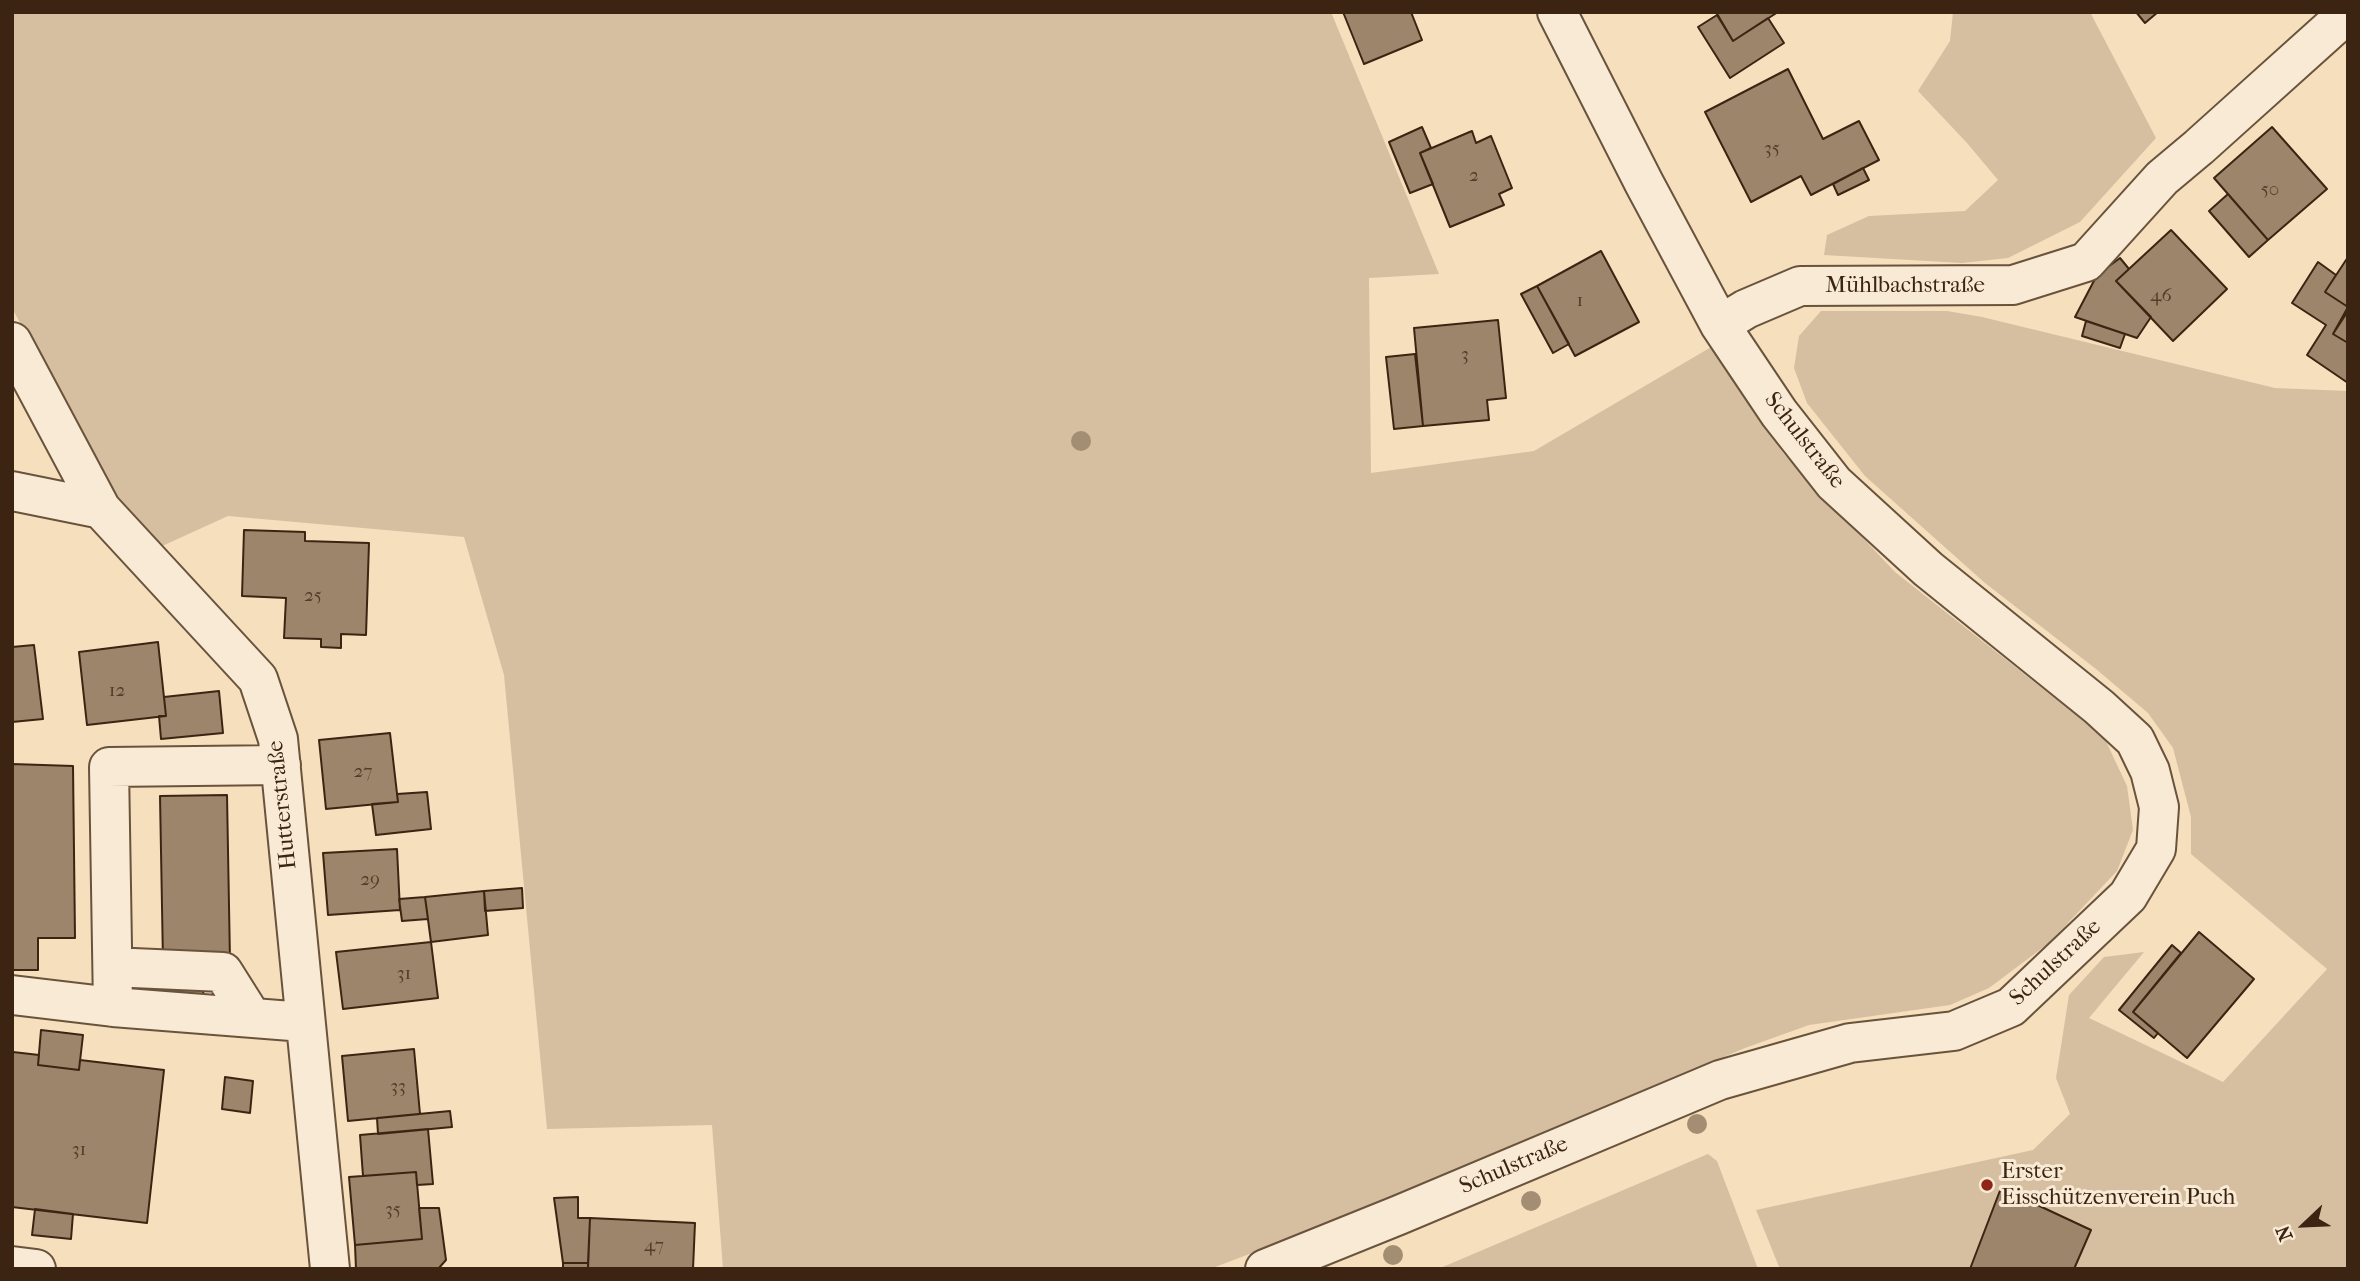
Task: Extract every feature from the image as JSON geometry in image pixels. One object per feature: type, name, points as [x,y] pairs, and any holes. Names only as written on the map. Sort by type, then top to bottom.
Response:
[{"type":"street","points":[[1558,12],[1644,183],[1720,325]]},
{"type":"street","name":"Mühlbachstraße","points":[[1720,325],[1746,309],[1800,286],[2013,285],[2086,262],[2162,178],[2199,148],[2348,13]]},
{"type":"street","name":"Schulstraße","points":[[1265,1269],[1720,1080],[1850,1043],[1954,1031],[2011,1007],[2128,896],[2155,849],[2160,807],[2150,771],[2135,740],[2099,707],[1928,569],[1834,483],[1779,414],[1720,325]]},
{"type":"street","name":"Hutterstraße","points":[[12,342],[101,509],[258,679],[278,739],[330,1269]]},
{"type":"street","points":[[12,491],[101,509]]},
{"type":"street","points":[[113,1007],[109,767],[281,765]]},
{"type":"street","points":[[133,968],[223,972],[252,1018]]},
{"type":"street","points":[[12,995],[113,1007],[304,1022]]},
{"type":"street","points":[[12,1266],[36,1269]]},
{"type":"shaded area","points":[[12,12],[1331,12],[1439,274],[1369,278],[1371,473],[1534,451],[1713,346],[1783,453],[1895,572],[2104,737],[2127,786],[2133,830],[2117,871],[2049,943],[1989,988],[1950,1005],[1809,1025],[1745,1048],[1357,1213],[1210,1269],[723,1269],[712,1125],[547,1129],[504,675],[464,537],[228,516],[160,547],[111,490],[12,308]]},
{"type":"shaded area","points":[[1953,12],[2090,12],[2156,138],[2080,222],[2008,258],[1962,263],[1824,255],[1827,235],[1869,216],[1965,211],[1998,180],[1918,91],[1950,41]]},
{"type":"shaded area","points":[[1821,311],[1947,311],[1982,317],[2275,388],[2348,391],[2348,1269],[1780,1269],[1756,1210],[2033,1150],[2070,1114],[2056,1078],[2069,995],[2104,957],[2144,952],[2089,1018],[2223,1082],[2327,969],[2191,854],[2191,817],[2173,748],[2148,713],[1985,583],[1865,476],[1807,403],[1794,368],[1799,336]]},
{"type":"shaded area","points":[[1708,1154],[1717,1161],[1758,1269],[1438,1269]]},
{"type":"building","points":[[1343,12],[1411,12],[1422,40],[1364,64]]},
{"type":"building","points":[[1716,12],[1778,12],[1733,41]]},
{"type":"building","points":[[2136,12],[2158,12],[2145,23]]},
{"type":"building","points":[[1717,15],[1733,41],[1768,18],[1784,43],[1730,78],[1698,27]]},
{"type":"building","points":[[1788,69],[1823,139],[1859,121],[1879,160],[1811,195],[1801,176],[1751,202],[1705,112]]},
{"type":"building","points":[[1422,127],[1431,148],[1420,153],[1433,184],[1410,193],[1389,142]]},
{"type":"building","points":[[2272,127],[2327,189],[2268,240],[2214,178]]},
{"type":"building","points":[[1472,131],[1476,143],[1491,136],[1512,188],[1499,194],[1504,205],[1450,227],[1420,153]]},
{"type":"building","points":[[1863,168],[1869,180],[1838,195],[1833,184]]},
{"type":"building","points":[[2228,194],[2268,240],[2249,257],[2209,211]]},
{"type":"building","points":[[2171,230],[2227,289],[2173,341],[2116,281]]},
{"type":"building","points":[[1601,251],[1639,322],[1575,356],[1537,286]]},
{"type":"building","points":[[2348,257],[2348,307],[2325,292]]},
{"type":"building","points":[[2120,258],[2129,269],[2116,281],[2151,317],[2137,338],[2075,317],[2097,275]]},
{"type":"building","points":[[2318,262],[2336,275],[2325,292],[2348,307],[2333,334],[2348,343],[2348,383],[2307,355],[2326,325],[2292,303]]},
{"type":"building","points":[[1537,286],[1569,344],[1553,353],[1521,294]]},
{"type":"building","points":[[2348,311],[2348,343],[2333,334]]},
{"type":"building","points":[[1498,320],[1506,398],[1487,400],[1489,420],[1423,426],[1414,328]]},
{"type":"building","points":[[2086,321],[2125,334],[2120,348],[2082,336]]},
{"type":"building","points":[[1415,354],[1423,426],[1394,429],[1386,357]]},
{"type":"building","points":[[244,530],[305,532],[305,541],[369,543],[366,635],[341,634],[341,648],[321,647],[321,639],[284,638],[286,598],[242,596]]},
{"type":"building","points":[[158,642],[166,716],[87,725],[79,652]]},
{"type":"building","points":[[34,645],[43,719],[12,722],[12,647]]},
{"type":"building","points":[[219,691],[223,733],[161,739],[159,716],[166,716],[164,697]]},
{"type":"building","points":[[390,733],[398,802],[326,809],[319,740]]},
{"type":"building","points":[[12,764],[73,766],[75,938],[38,938],[38,970],[12,970]]},
{"type":"building","points":[[427,792],[431,829],[376,835],[372,804],[398,802],[397,794]]},
{"type":"building","points":[[227,795],[230,961],[163,962],[160,796]]},
{"type":"building","points":[[397,849],[400,910],[328,915],[323,853]]},
{"type":"building","points":[[522,888],[523,908],[485,911],[484,891]]},
{"type":"building","points":[[484,891],[488,935],[431,942],[425,897]]},
{"type":"building","points":[[425,897],[428,919],[402,921],[399,899]]},
{"type":"building","points":[[2199,932],[2254,979],[2187,1058],[2133,1012]]},
{"type":"building","points":[[431,942],[438,998],[343,1009],[336,952]]},
{"type":"building","points":[[2172,945],[2181,953],[2133,1012],[2158,1033],[2154,1038],[2119,1010]]},
{"type":"building","points":[[131,977],[204,983],[203,996],[131,990]]},
{"type":"building","points":[[41,1030],[83,1035],[79,1070],[38,1065]]},
{"type":"building","points":[[414,1049],[420,1114],[348,1121],[342,1056]]},
{"type":"building","points":[[13,1052],[39,1055],[38,1065],[79,1070],[80,1060],[164,1070],[147,1223],[12,1207]]},
{"type":"building","points":[[225,1077],[253,1081],[250,1113],[222,1109]]},
{"type":"building","points":[[450,1111],[452,1127],[378,1134],[377,1118]]},
{"type":"building","points":[[428,1129],[433,1184],[417,1185],[416,1172],[363,1176],[360,1135]]},
{"type":"building","points":[[416,1172],[422,1239],[355,1245],[349,1177]]},
{"type":"building","points":[[2001,1188],[2091,1230],[2074,1269],[1970,1269]]},
{"type":"building","points":[[578,1197],[578,1218],[590,1218],[588,1263],[563,1263],[554,1198]]},
{"type":"building","points":[[419,1208],[439,1208],[446,1260],[438,1269],[356,1269],[355,1245],[422,1239]]},
{"type":"building","points":[[35,1209],[73,1214],[71,1239],[32,1235]]},
{"type":"building","points":[[590,1218],[695,1223],[693,1269],[588,1269]]},
{"type":"building","points":[[563,1263],[588,1263],[588,1269],[563,1269]]},
{"type":"place","name":"Erster Eisschützenverein Puch","points":[[1987,1185]]}]
